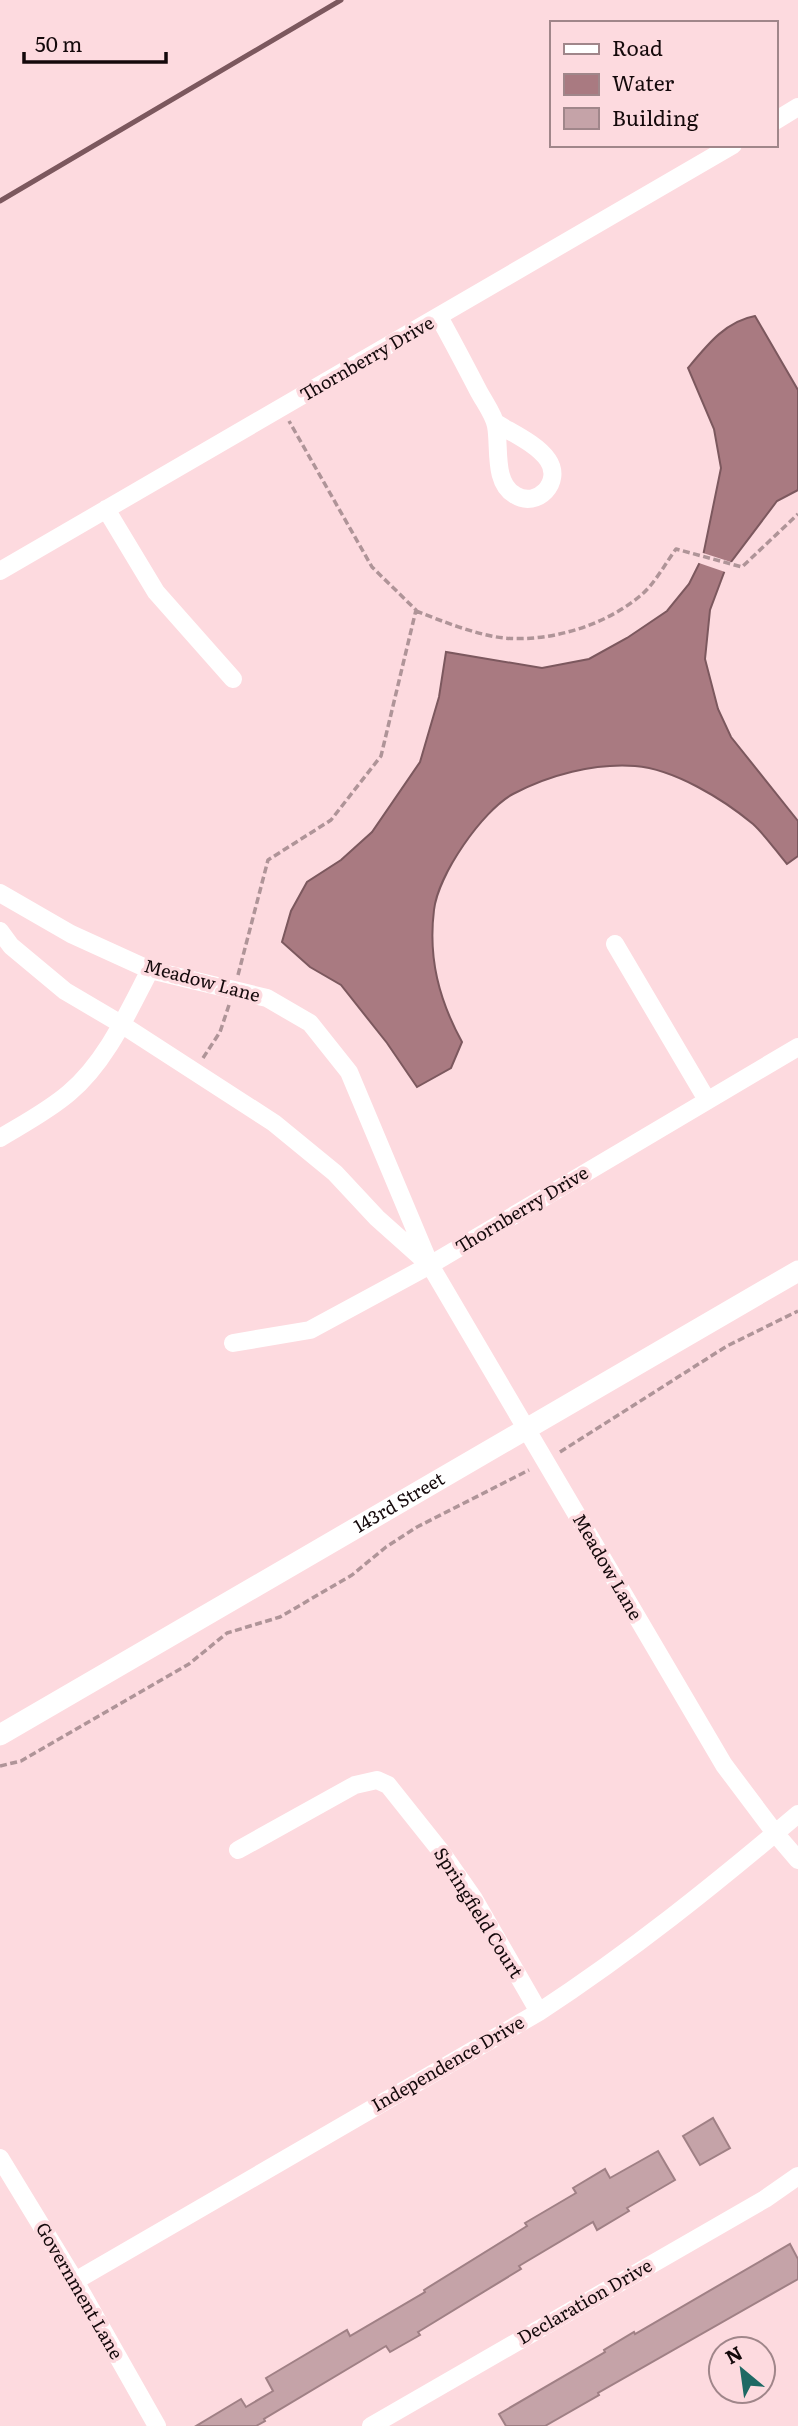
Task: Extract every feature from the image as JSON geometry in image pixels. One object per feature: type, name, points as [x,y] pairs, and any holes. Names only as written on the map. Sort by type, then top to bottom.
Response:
[{"type":"street","points":[[777,120],[798,107]]},
{"type":"street","name":"Thornberry Drive","points":[[0,571],[730,147]]},
{"type":"street","points":[[439,317],[496,423]]},
{"type":"street","points":[[106,509],[156,592],[233,679]]},
{"type":"street","name":"Meadow Lane","points":[[0,893],[71,934],[150,970],[267,998],[310,1023],[349,1072],[430,1265],[724,1765],[798,1860]]},
{"type":"street","name":"Meadow Lane","points":[[0,931],[11,946],[65,991],[274,1123],[335,1173],[377,1218],[430,1265]]},
{"type":"street","points":[[615,944],[707,1100]]},
{"type":"street","points":[[0,1138],[70,1092],[94,1066],[121,1024],[150,970]]},
{"type":"street","name":"Thornberry Drive","points":[[233,1343],[310,1330],[430,1265],[798,1047]]},
{"type":"street","name":"143rd Street","points":[[0,1735],[798,1271]]},
{"type":"street","name":"Springfield Court","points":[[238,1850],[355,1785],[377,1780],[387,1785],[439,1849],[467,1889],[539,2012]]},
{"type":"street","name":"Independence Drive","points":[[75,2281],[539,2012],[676,1916],[798,1814]]},
{"type":"street","name":"Government Lane","points":[[0,2158],[75,2281],[157,2426]]},
{"type":"street","name":"Declaration Drive","points":[[371,2426],[765,2199],[798,2176]]},
{"type":"path","points":[[281,408],[372,567],[416,610],[446,622],[503,638],[542,637],[596,624],[641,596],[676,549],[742,567],[798,514]]},
{"type":"path","points":[[194,1072],[220,1032],[234,990],[268,860],[331,820],[381,756],[416,610]]},
{"type":"path","points":[[0,1766],[21,1761],[177,1671],[227,1633],[280,1617],[352,1575],[386,1547],[417,1527],[545,1461],[727,1346],[798,1311]]},
{"type":"water","points":[[755,316],[798,390],[798,490],[777,501],[725,570],[710,610],[705,659],[718,709],[731,737],[798,821],[798,856],[787,864],[757,828],[741,814],[682,779],[650,768],[604,766],[572,772],[541,781],[513,794],[488,814],[463,845],[437,896],[433,928],[434,962],[441,994],[462,1042],[451,1068],[417,1087],[387,1043],[341,985],[310,967],[282,942],[291,911],[307,882],[341,860],[372,832],[420,762],[439,697],[446,652],[542,668],[589,659],[667,611],[689,584],[703,556],[721,468],[714,429],[688,368],[726,329]]},
{"type":"pier","points":[[700,552],[734,563],[728,573],[696,562]]},
{"type":"building","points":[[713,2118],[730,2148],[700,2165],[683,2136]]},
{"type":"building","points":[[658,2151],[675,2180],[627,2208],[629,2211],[597,2230],[593,2222],[519,2266],[521,2269],[418,2332],[420,2335],[390,2352],[386,2346],[256,2426],[196,2426],[241,2399],[246,2407],[273,2391],[266,2378],[347,2330],[350,2336],[425,2292],[424,2290],[527,2226],[525,2223],[576,2193],[573,2188],[605,2169],[610,2178]]},
{"type":"building","points":[[790,2244],[798,2259],[798,2279],[545,2426],[506,2426],[499,2414],[634,2332],[635,2334]]},
{"type":"waterway","points":[[0,201],[341,0]]}]
